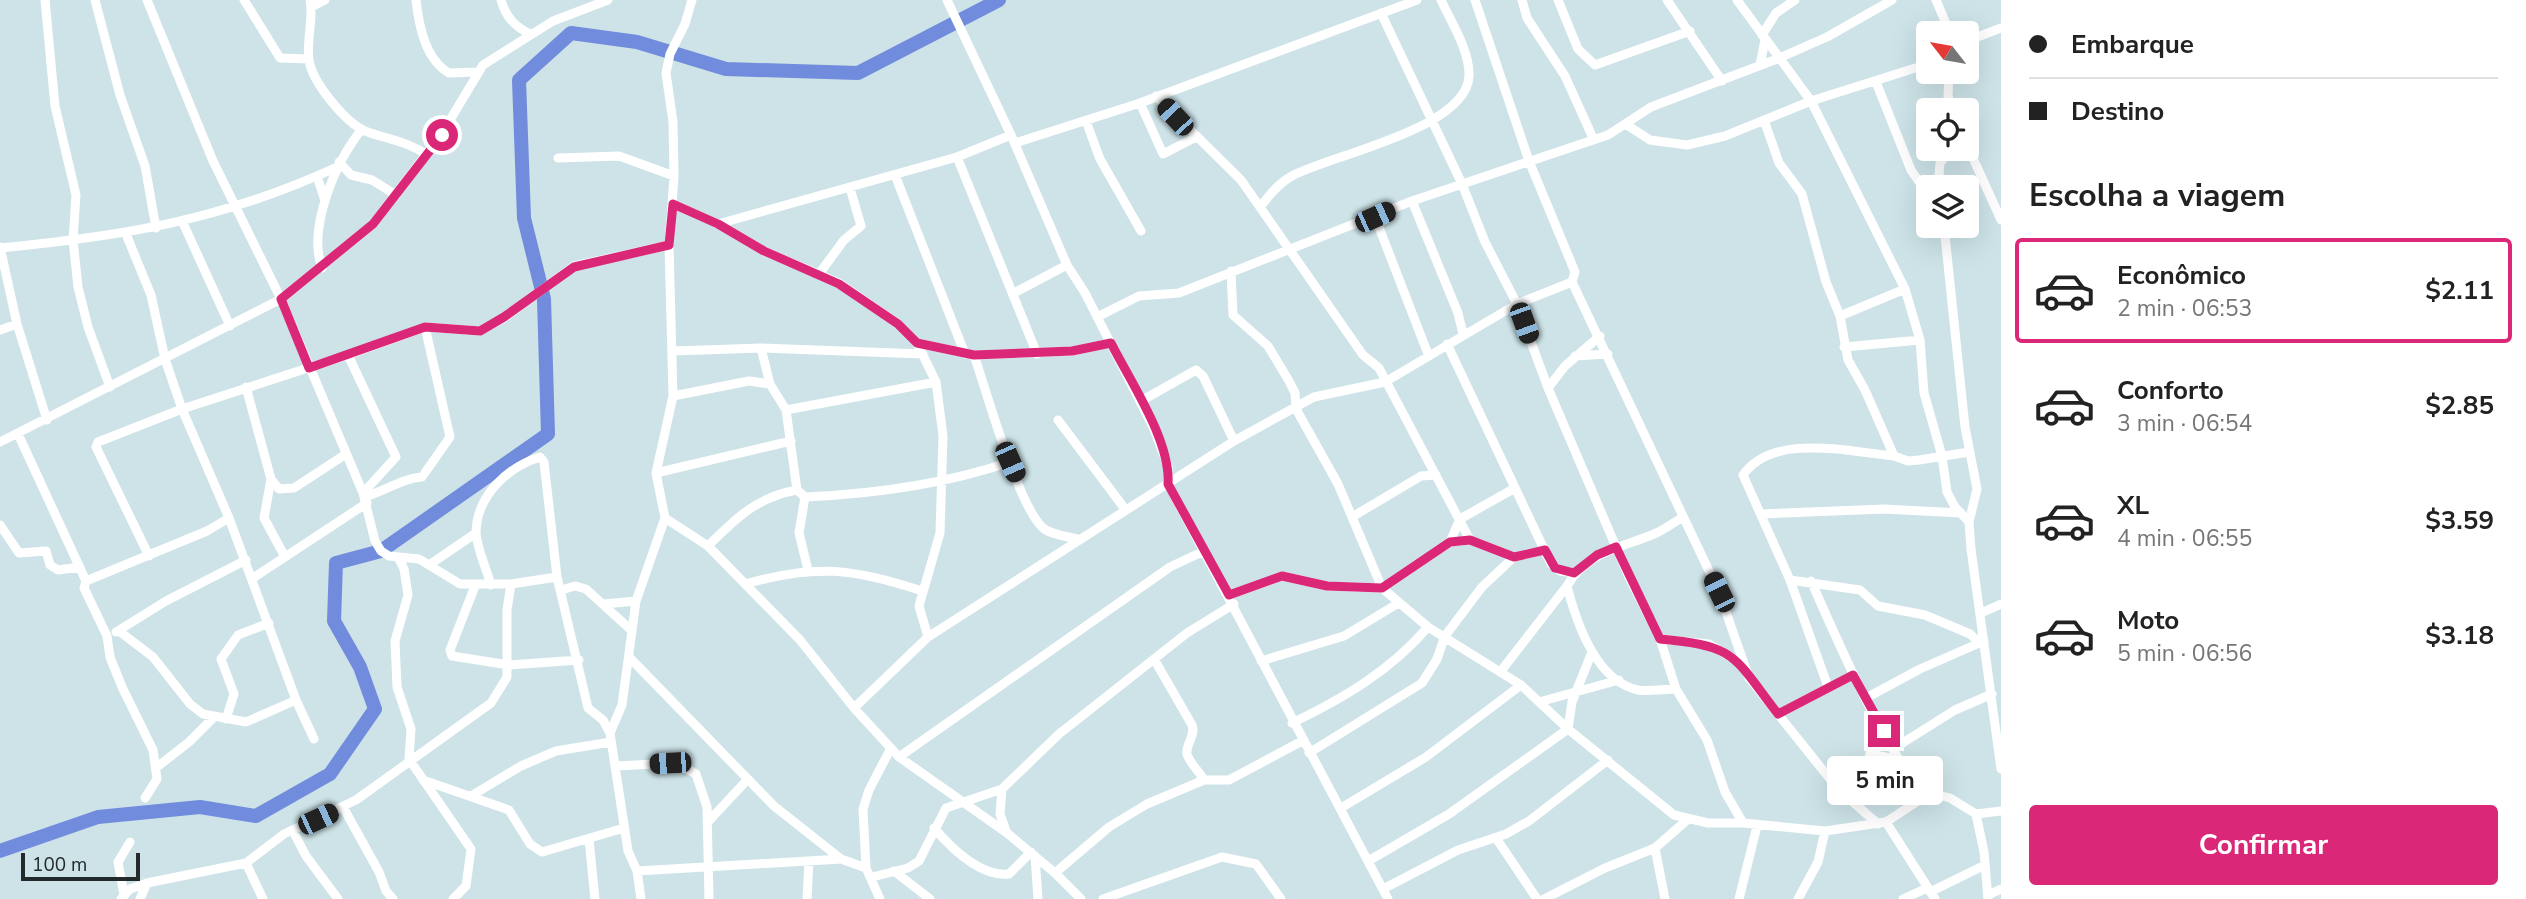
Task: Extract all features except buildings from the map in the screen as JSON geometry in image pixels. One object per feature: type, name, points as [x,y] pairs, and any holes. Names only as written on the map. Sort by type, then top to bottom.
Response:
[{"type":"street","points":[[46,0],[53,94],[76,195],[73,240],[78,287],[88,327],[110,387]]},
{"type":"street","points":[[94,0],[120,94],[145,166],[156,228]]},
{"type":"street","points":[[147,0],[159,36],[234,208],[281,299],[365,498],[375,541],[381,551],[398,557],[419,559],[452,581],[475,586],[557,578]]},
{"type":"street","points":[[244,0],[276,55],[282,59],[309,59]]},
{"type":"street","points":[[325,0],[311,4],[309,59],[325,93],[362,129],[400,139],[426,153]]},
{"type":"street","points":[[416,0],[424,40],[435,61],[449,73],[477,72]]},
{"type":"street","points":[[500,0],[513,23],[530,34]]},
{"type":"street","points":[[0,442],[281,299],[373,224],[456,114],[477,72],[553,21],[608,0]]},
{"type":"street","points":[[611,738],[619,718],[636,601],[665,518],[656,473],[673,396],[669,245],[674,176],[667,64],[692,0]]},
{"type":"street","points":[[947,0],[1013,139],[1067,264],[1140,401],[1168,467],[1168,484],[1231,600],[1292,723],[1385,888],[1388,899]]},
{"type":"street","points":[[718,224],[1013,139],[1086,121],[1417,0]]},
{"type":"street","points":[[1261,206],[1280,184],[1294,175],[1379,146],[1432,118],[1462,97],[1469,76],[1467,62],[1441,0]]},
{"type":"street","points":[[1475,0],[1529,161],[1575,272],[1572,282],[1600,336],[1719,592],[1742,664],[1838,789],[1882,823],[1931,893]]},
{"type":"street","points":[[1522,0],[1527,18],[1565,76],[1593,138]]},
{"type":"street","points":[[1558,0],[1578,49],[1595,65],[1690,31]]},
{"type":"street","points":[[1667,0],[1722,81]]},
{"type":"street","points":[[1737,0],[1777,59],[1811,101],[1905,289],[1920,340],[1924,393],[1942,456],[1947,492],[1969,522]]},
{"type":"street","points":[[1760,65],[1764,38],[1776,13],[1795,0]]},
{"type":"street","points":[[1097,317],[1139,296],[1179,293],[1412,201],[1627,125],[1651,107],[1827,37],[1892,0]]},
{"type":"street","points":[[1936,0],[1945,21]]},
{"type":"street","points":[[1381,13],[1462,184],[1485,242],[1517,304],[1548,388],[1616,547],[1660,639],[1676,689],[1707,740],[1721,783],[1743,823]]},
{"type":"street","points":[[1979,36],[2001,27]]},
{"type":"street","points":[[1627,125],[1650,140],[1686,145],[1764,120],[1811,101],[1916,68]]},
{"type":"street","points":[[1876,82],[1916,177]]},
{"type":"street","points":[[1156,96],[1241,180],[1363,355],[1379,368],[1470,540]]},
{"type":"street","points":[[1140,103],[1163,154],[1196,137]]},
{"type":"street","points":[[1764,120],[1779,163],[1802,194],[1826,282],[1839,316],[1844,347],[1894,456]]},
{"type":"street","points":[[1086,121],[1100,159],[1141,231]]},
{"type":"street","points":[[322,268],[317,249],[325,202],[338,165],[362,129]]},
{"type":"street","points":[[558,158],[619,156],[674,176]]},
{"type":"street","points":[[957,157],[1037,354]]},
{"type":"street","points":[[1975,161],[1997,201],[2001,220]]},
{"type":"street","points":[[47,420],[17,324],[0,248],[126,234],[183,223],[234,208],[317,176],[338,165]]},
{"type":"street","points":[[338,165],[351,175],[372,180],[396,195]]},
{"type":"street","points":[[895,175],[969,354],[1010,462],[1040,525],[1052,533],[1078,538]]},
{"type":"street","points":[[317,176],[325,202]]},
{"type":"street","points":[[819,274],[844,240],[861,226],[850,188]]},
{"type":"street","points":[[1412,201],[1458,313],[1463,334]]},
{"type":"street","points":[[673,204],[718,224],[764,251],[819,274],[883,313],[917,343],[936,382],[943,436],[938,550],[922,591],[921,617],[928,637]]},
{"type":"street","points":[[1375,217],[1428,354]]},
{"type":"street","points":[[183,223],[230,326]]},
{"type":"street","points":[[126,234],[151,295],[165,359],[182,409],[246,560],[296,700],[314,739]]},
{"type":"street","points":[[1945,238],[1969,452],[1977,489],[1969,522],[1981,613],[1982,642],[1995,687],[2001,769]]},
{"type":"street","points":[[149,556],[96,443],[182,409],[425,327],[480,331],[574,267],[669,245]]},
{"type":"street","points":[[1014,293],[1067,264]]},
{"type":"street","points":[[1231,271],[1233,315],[1268,346],[1289,381],[1295,393],[1296,409],[1331,471],[1382,588],[1397,604],[1428,627],[1521,685],[1568,729],[1650,797],[1687,820],[1825,831],[1882,823],[1924,797],[1938,795],[1951,798],[1976,814],[2001,811]]},
{"type":"street","points":[[854,708],[928,637],[1078,538],[1234,441],[1326,393],[1385,382],[1428,354],[1517,304],[1572,282]]},
{"type":"street","points":[[1839,316],[1905,289]]},
{"type":"street","points":[[0,330],[17,324]]},
{"type":"street","points":[[253,578],[365,498],[388,490],[408,477],[422,477],[450,437],[425,327]]},
{"type":"street","points":[[1548,388],[1575,356],[1600,336]]},
{"type":"street","points":[[1844,347],[1920,340]]},
{"type":"street","points":[[917,343],[969,354],[1037,354],[1072,351],[1111,343]]},
{"type":"street","points":[[1447,344],[1545,550],[1555,568],[1574,573]]},
{"type":"street","points":[[761,348],[770,384],[786,410],[797,490],[805,497],[922,484],[1010,462]]},
{"type":"street","points":[[673,351],[761,348],[923,354]]},
{"type":"street","points":[[1575,356],[1608,354]]},
{"type":"street","points":[[348,355],[395,452],[394,460],[371,484],[365,498]]},
{"type":"street","points":[[1140,401],[1189,372],[1200,371],[1234,441]]},
{"type":"street","points":[[673,396],[749,381],[770,384]]},
{"type":"street","points":[[786,410],[936,382]]},
{"type":"street","points":[[246,387],[271,479],[279,489],[294,488],[346,454]]},
{"type":"street","points":[[1058,419],[1125,509]]},
{"type":"street","points":[[18,434],[86,581],[84,588],[107,636],[110,657],[146,733],[157,767],[157,779],[145,798]]},
{"type":"street","points":[[656,473],[791,441]]},
{"type":"street","points":[[1828,687],[1790,580],[1768,537],[1761,514],[1743,481],[1743,475],[1757,462],[1782,450],[1894,456],[1908,461],[1969,452]]},
{"type":"street","points":[[491,585],[476,533],[484,504],[503,476],[518,464],[540,457],[544,461],[557,578],[579,660],[588,708],[603,720],[611,738],[628,851],[637,872],[641,899]]},
{"type":"street","points":[[1352,517],[1421,476],[1436,475]]},
{"type":"street","points":[[271,479],[264,519],[285,557]]},
{"type":"street","points":[[371,484],[388,490]]},
{"type":"street","points":[[922,484],[941,498]]},
{"type":"street","points":[[1450,542],[1460,519],[1514,488]]},
{"type":"street","points":[[708,546],[748,507],[769,496],[797,490]]},
{"type":"street","points":[[805,497],[799,533],[807,554],[808,569]]},
{"type":"street","points":[[1761,514],[1884,509],[1961,513]]},
{"type":"street","points":[[1502,671],[1574,573],[1597,555],[1653,534],[1683,517]]},
{"type":"street","points":[[86,581],[207,531],[229,518]]},
{"type":"street","points":[[665,518],[708,546],[800,640],[854,708],[899,757],[1007,833],[1055,873],[1078,898]]},
{"type":"street","points":[[0,525],[19,553],[46,551],[50,565],[58,570],[80,567]]},
{"type":"street","points":[[429,565],[476,533]]},
{"type":"street","points":[[872,877],[908,869],[919,861],[946,808],[1002,789],[1059,734],[1231,600],[1282,576],[1327,586],[1382,588],[1450,542],[1470,540],[1514,557]]},
{"type":"street","points":[[1309,753],[1412,692],[1429,674],[1445,636],[1482,587],[1514,557],[1545,550]]},
{"type":"street","points":[[899,757],[1170,567],[1204,551]]},
{"type":"street","points":[[398,557],[404,569],[408,595],[395,641],[397,687],[411,729],[409,759],[471,849],[466,886],[453,899]]},
{"type":"street","points":[[107,636],[166,601],[246,560]]},
{"type":"street","points":[[745,584],[808,569],[871,574],[922,591]]},
{"type":"street","points":[[1790,580],[1860,590],[1878,606],[1925,615],[1982,642]]},
{"type":"street","points":[[1811,581],[1853,675],[1899,760],[1924,797]]},
{"type":"street","points":[[130,842],[118,862],[122,897],[147,883],[246,863],[276,839],[343,807],[389,778],[409,759],[491,703],[508,677],[507,621],[511,584]]},
{"type":"street","points":[[475,586],[450,653],[456,658],[509,665],[579,660]]},
{"type":"street","points":[[561,590],[580,586],[631,630]]},
{"type":"street","points":[[1567,586],[1576,618],[1592,652],[1619,680],[1638,690],[1676,689]]},
{"type":"street","points":[[604,604],[636,601]]},
{"type":"street","points":[[1261,661],[1344,636],[1397,604]]},
{"type":"street","points":[[1981,613],[2001,604]]},
{"type":"street","points":[[226,719],[234,692],[220,659],[238,635],[269,623]]},
{"type":"street","points":[[1292,723],[1339,700],[1390,667],[1428,627]]},
{"type":"street","points":[[119,631],[153,657],[198,712],[226,719],[256,720],[296,700]]},
{"type":"street","points":[[1660,639],[1709,644],[1742,664]]},
{"type":"street","points":[[1866,698],[1982,642]]},
{"type":"street","points":[[1568,729],[1569,709],[1592,652]]},
{"type":"street","points":[[629,657],[774,806],[841,859],[866,868]]},
{"type":"street","points":[[1153,659],[1192,725],[1193,736],[1188,745],[1188,755],[1204,780]]},
{"type":"street","points":[[1778,714],[1853,675]]},
{"type":"street","points":[[1539,702],[1619,680]]},
{"type":"street","points":[[1341,808],[1426,757],[1521,685]]},
{"type":"street","points":[[1893,749],[1995,687]]},
{"type":"street","points":[[157,767],[189,742],[214,717]]},
{"type":"street","points":[[1370,860],[1449,814],[1568,729]]},
{"type":"street","points":[[1838,789],[1853,782],[1884,731]]},
{"type":"street","points":[[471,796],[521,766],[556,751],[611,738]]},
{"type":"street","points":[[1055,873],[1127,815],[1169,793],[1204,780],[1229,780],[1302,741]]},
{"type":"street","points":[[880,899],[866,868],[863,809],[869,790],[891,748]]},
{"type":"street","points":[[1870,754],[1899,760]]},
{"type":"street","points":[[1385,888],[1458,850],[1496,838],[1529,821],[1608,760]]},
{"type":"street","points":[[615,766],[670,763],[689,769],[695,774],[707,807],[709,899]]},
{"type":"street","points":[[421,779],[509,810],[530,844],[542,852],[624,828]]},
{"type":"street","points":[[707,823],[747,780]]},
{"type":"street","points":[[1002,789],[1000,814],[1007,833]]},
{"type":"street","points":[[343,807],[379,872],[386,891],[393,899]]},
{"type":"street","points":[[1976,814],[1988,897],[2001,889]]},
{"type":"street","points":[[1544,899],[1605,868],[1654,848],[1687,820]]},
{"type":"street","points":[[1739,899],[1757,826]]},
{"type":"street","points":[[934,828],[964,857],[991,872],[1009,873],[1033,854]]},
{"type":"street","points":[[293,831],[306,856],[338,899]]},
{"type":"street","points":[[1798,899],[1818,862],[1825,831]]},
{"type":"street","points":[[1496,838],[1537,899]]},
{"type":"street","points":[[589,839],[595,899]]},
{"type":"street","points":[[1654,848],[1665,899]]},
{"type":"street","points":[[1033,854],[1038,899]]},
{"type":"street","points":[[1103,899],[1228,857],[1248,860],[1259,866],[1281,899]]},
{"type":"street","points":[[637,872],[841,859]]},
{"type":"street","points":[[807,899],[809,861]]},
{"type":"street","points":[[246,863],[263,899]]},
{"type":"street","points":[[1903,899],[1931,893],[1985,865]]},
{"type":"street","points":[[894,871],[930,899]]},
{"type":"street","points":[[140,899],[147,883]]},
{"type":"street","points":[[1744,884],[1749,899]]},
{"type":"street","points":[[912,899],[915,888]]},
{"type":"waterway","points":[[0,851],[98,817],[200,807],[256,816],[330,774],[375,709],[360,667],[334,621],[336,563],[381,551],[548,434],[544,299],[524,218],[519,80],[571,33],[637,42],[726,69],[858,73],[999,0]]},
{"type":"route","points":[[442,135],[373,224],[281,299],[309,368],[425,327],[439,326],[469,331],[490,327],[574,267],[669,245],[673,204],[718,224],[764,251],[839,284],[898,324],[917,343],[974,355],[1072,351],[1111,343],[1153,427],[1168,467],[1168,484],[1229,595],[1270,578],[1282,576],[1327,586],[1382,588],[1450,542],[1470,540],[1500,554],[1514,557],[1545,550],[1555,568],[1567,573],[1574,573],[1597,555],[1616,547],[1639,600],[1660,639],[1709,644],[1721,649],[1742,664],[1749,678],[1778,714],[1853,675],[1884,731]]}]
